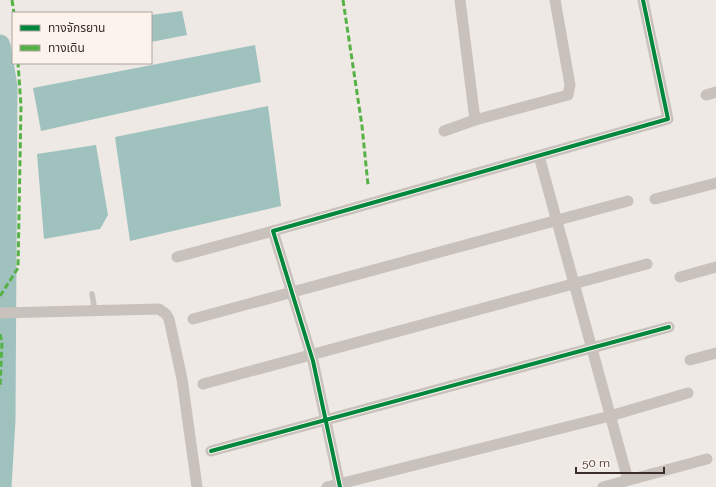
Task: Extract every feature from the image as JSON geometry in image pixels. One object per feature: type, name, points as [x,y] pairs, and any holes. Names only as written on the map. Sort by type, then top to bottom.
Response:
[{"type":"street","points":[[460,0],[475,120]]},
{"type":"street","points":[[444,131],[475,120],[568,95],[570,86],[555,0]]},
{"type":"street","points":[[177,256],[273,231],[668,119],[643,0]]},
{"type":"street","points":[[539,156],[628,480]]},
{"type":"street","points":[[656,199],[716,183]]},
{"type":"street","points":[[193,319],[628,201]]},
{"type":"street","points":[[273,231],[312,355],[340,485]]},
{"type":"street","points":[[203,384],[647,264]]},
{"type":"street","points":[[680,277],[716,267]]},
{"type":"street","points":[[1,313],[159,309],[166,314],[169,319],[182,379],[196,487]]},
{"type":"street","points":[[211,451],[669,327]]},
{"type":"street","points":[[690,360],[716,353]]},
{"type":"street","points":[[327,487],[340,485],[610,416],[688,393]]},
{"type":"street","points":[[603,487],[707,460]]},
{"type":"lane","points":[[92,294],[95,311]]},
{"type":"water","points":[[182,11],[187,35],[152,42],[152,15]]},
{"type":"water","points":[[255,45],[261,82],[41,131],[33,88]]},
{"type":"water","points":[[268,106],[281,206],[130,241],[115,137]]},
{"type":"water","points":[[96,145],[108,215],[100,229],[44,239],[37,154]]},
{"type":"waterway","points":[[0,45],[7,86],[5,420],[1,487]]},
{"type":"marked path","points":[[12,0],[14,12]]},
{"type":"marked path","points":[[343,0],[362,126],[368,185]]},
{"type":"marked path","points":[[0,296],[18,268],[21,106],[18,64]]},
{"type":"marked path","points":[[0,334],[2,342],[0,388]]},
{"type":"cycle path","points":[[340,487],[313,361],[273,231],[668,119],[643,0]]},
{"type":"cycle path","points":[[211,451],[669,327]]}]
